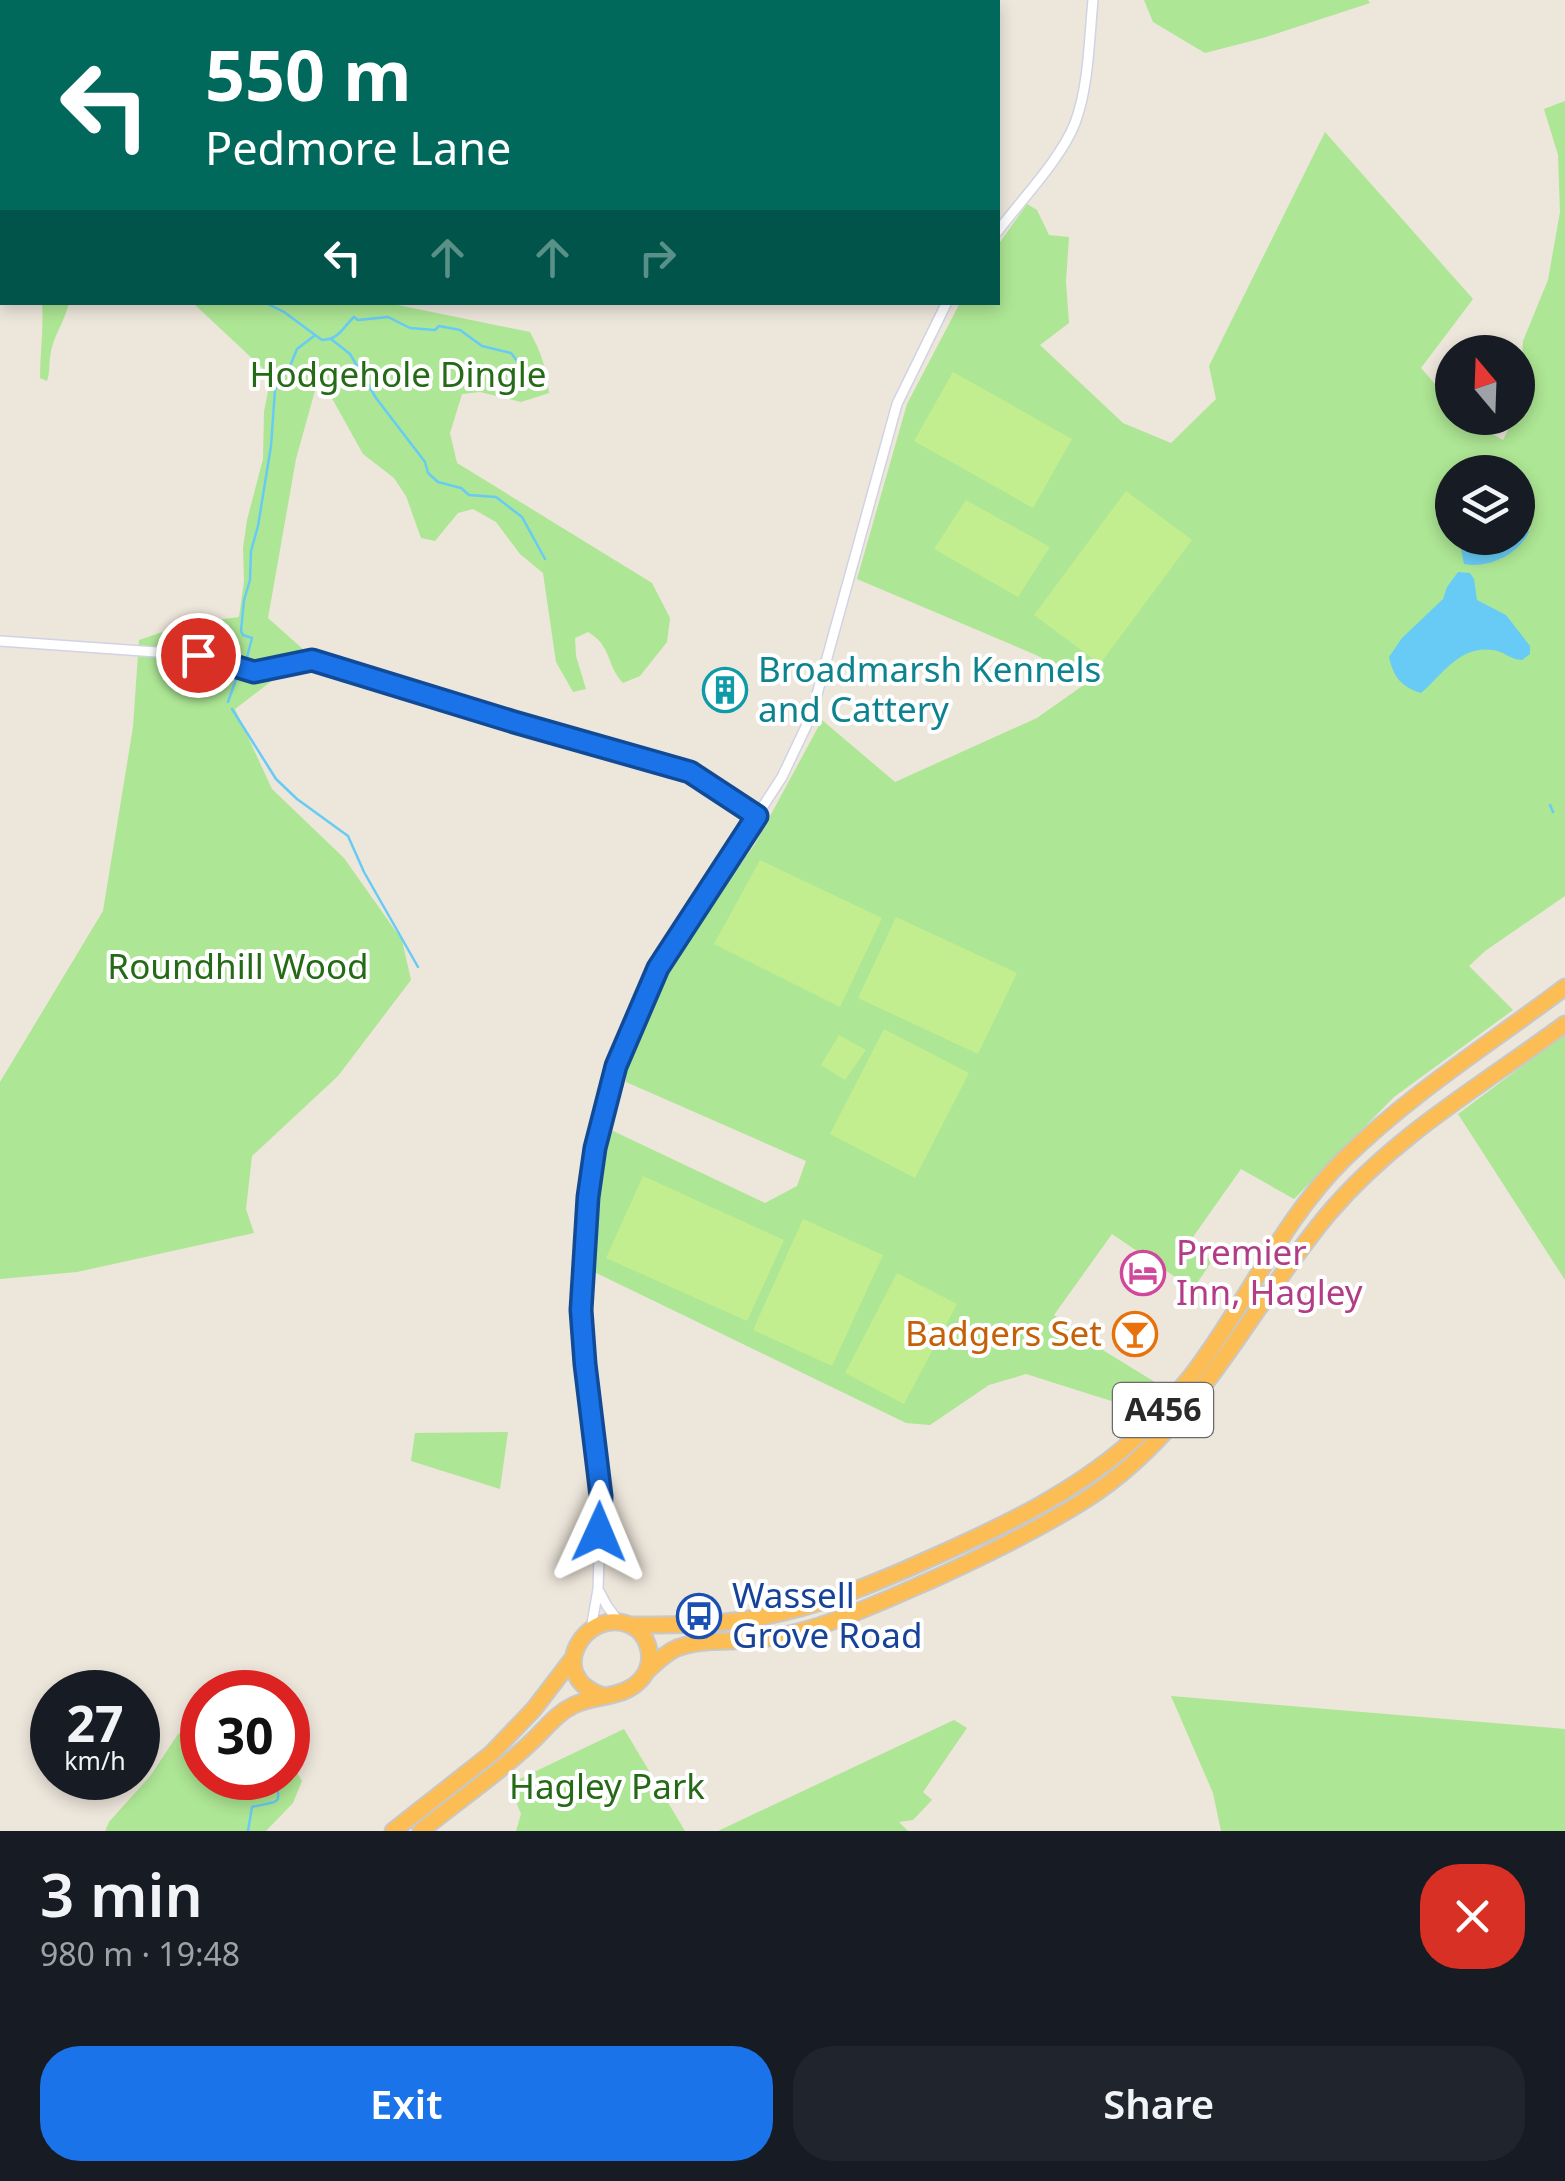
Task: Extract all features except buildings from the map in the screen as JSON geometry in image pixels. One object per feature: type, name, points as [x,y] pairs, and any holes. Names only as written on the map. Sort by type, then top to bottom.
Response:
[{"type":"highway","name":"A456","points":[[624,1624],[691,1624],[750,1618],[819,1603],[1024,1516],[1076,1484],[1121,1451],[1158,1416],[1195,1370],[1306,1201],[1344,1159],[1409,1102],[1565,987]]},
{"type":"highway","name":"A456","points":[[647,1671],[673,1650],[689,1644],[753,1640],[821,1625],[971,1561],[1086,1500],[1172,1426],[1209,1381],[1286,1268],[1369,1169],[1462,1095],[1565,1024]]},
{"type":"highway","points":[[393,1831],[491,1754],[534,1709],[590,1630],[624,1624],[638,1630],[650,1654],[641,1680],[628,1690],[580,1702],[561,1712],[528,1745],[421,1831]]},
{"type":"highway","points":[[573,1658],[579,1682],[604,1696]]},
{"type":"street","points":[[1000,228],[1058,152],[1074,124],[1084,84],[1093,0]]},
{"type":"street","points":[[590,1630],[598,1589],[601,1496],[581,1310],[595,1148],[616,1066],[658,968],[782,777],[811,716],[897,404],[946,305]]},
{"type":"street","points":[[0,641],[198,655],[254,672],[312,660],[690,772],[757,816]]},
{"type":"street","points":[[598,1589],[624,1624]]},
{"type":"green space","points":[[1144,0],[1370,3],[1205,53],[1153,22]]},
{"type":"green space","points":[[1565,101],[1565,896],[1469,966],[1513,1010],[1394,1097],[1294,1199],[1241,1169],[1188,1244],[1212,1261],[1193,1289],[1112,1234],[1054,1315],[1163,1387],[1143,1411],[1026,1374],[989,1385],[930,1425],[906,1423],[588,1269],[598,1172],[611,1130],[765,1203],[797,1186],[806,1161],[626,1082],[626,1066],[681,948],[755,844],[822,720],[895,782],[1037,718],[1088,682],[1036,655],[857,579],[907,404],[959,305],[1000,305],[1000,242],[1027,204],[1037,210],[1049,235],[1069,237],[1069,323],[1040,345],[1123,423],[1171,443],[1216,399],[1209,366],[1325,132],[1473,299],[1446,335],[1435,335],[1435,349],[1421,368],[1435,384],[1435,435],[1495,435],[1503,440],[1506,435],[1535,435],[1535,335],[1525,335],[1548,280],[1560,212],[1558,155],[1544,109]]},
{"type":"green space","points":[[42,305],[68,305],[51,350],[47,381],[40,378]]},
{"type":"green space","name":"Roundhill Wood","points":[[195,305],[398,305],[530,332],[543,361],[549,393],[521,402],[480,392],[462,394],[450,433],[457,463],[652,583],[670,618],[667,642],[640,676],[623,683],[596,637],[588,632],[575,638],[586,689],[573,692],[556,662],[543,573],[520,554],[496,522],[473,509],[458,513],[435,541],[421,538],[406,496],[394,478],[363,454],[329,393],[316,387],[296,459],[268,618],[305,651],[235,709],[272,789],[344,858],[402,940],[411,980],[338,1076],[252,1156],[246,1209],[254,1233],[77,1272],[0,1279],[0,1082],[103,911],[133,727],[139,640],[186,624],[239,617],[243,548],[263,459],[264,412],[271,376]]},
{"type":"green space","points":[[953,372],[1072,439],[1033,508],[914,441]]},
{"type":"green space","points":[[1126,491],[1192,540],[1100,664],[1034,615]]},
{"type":"green space","points":[[966,500],[1050,547],[1018,597],[934,549]]},
{"type":"green space","points":[[760,860],[882,918],[840,1007],[714,944]]},
{"type":"green space","points":[[896,917],[1017,973],[978,1054],[858,998]]},
{"type":"green space","points":[[884,1029],[969,1073],[915,1178],[830,1134]]},
{"type":"green space","points":[[1565,1034],[1565,1280],[1458,1114]]},
{"type":"green space","points":[[839,1035],[866,1050],[845,1080],[821,1065]]},
{"type":"green space","points":[[643,1176],[784,1240],[747,1321],[606,1258]]},
{"type":"green space","points":[[803,1219],[883,1255],[832,1366],[753,1330]]},
{"type":"green space","points":[[897,1273],[957,1304],[904,1404],[845,1373]]},
{"type":"green space","points":[[508,1432],[500,1489],[411,1461],[415,1433]]},
{"type":"green space","points":[[1171,1696],[1565,1729],[1565,1831],[1221,1831],[1213,1793]]},
{"type":"green space","points":[[954,1720],[967,1728],[923,1792],[932,1800],[913,1820],[899,1822],[908,1831],[718,1831]]},
{"type":"green space","name":"Hagley Park","points":[[624,1729],[685,1831],[516,1831],[521,1814],[509,1784]]},
{"type":"green space","points":[[178,1734],[180,1800],[294,1800],[293,1803],[266,1831],[105,1831],[129,1800],[160,1800],[160,1761]]},
{"type":"water","points":[[1462,555],[1508,555],[1483,564],[1464,564]]},
{"type":"water","points":[[1458,572],[1470,573],[1477,600],[1506,615],[1530,646],[1530,654],[1522,660],[1493,650],[1471,652],[1453,662],[1421,693],[1399,680],[1389,657],[1402,638],[1443,599]]},
{"type":"waterway","points":[[270,305],[322,340],[337,335],[354,317],[388,317],[410,328],[435,330],[439,326],[460,330],[482,346],[511,353],[528,375]]},
{"type":"waterway","points":[[246,661],[252,638],[241,631],[244,600],[271,446],[275,390],[297,349],[314,336]]},
{"type":"waterway","points":[[331,339],[350,354],[376,398],[425,462],[428,473],[438,482],[461,488],[469,495],[496,497],[522,517],[545,559]]},
{"type":"waterway","points":[[228,702],[239,671]]},
{"type":"waterway","points":[[232,709],[276,779],[348,836],[418,967]]},
{"type":"waterway","points":[[1550,805],[1553,812]]},
{"type":"waterway","points":[[248,1831],[252,1807],[277,1800]]},
{"type":"place","name":"Broadmarsh Kennels and Cattery","points":[[725,690]]},
{"type":"place","name":"Premier Inn, Hagley","points":[[1143,1273]]},
{"type":"place","name":"Badgers Set","points":[[1135,1334]]},
{"type":"place","name":"Wassell Grove Road","points":[[699,1616]]},
{"type":"route","points":[[198,655],[254,672],[312,660],[690,772],[757,816],[658,968],[616,1066],[595,1148],[581,1310],[599,1470],[599,1532]]},
{"type":"park label","name":"Hodgehole Dingle","points":[[398,375]]}]
